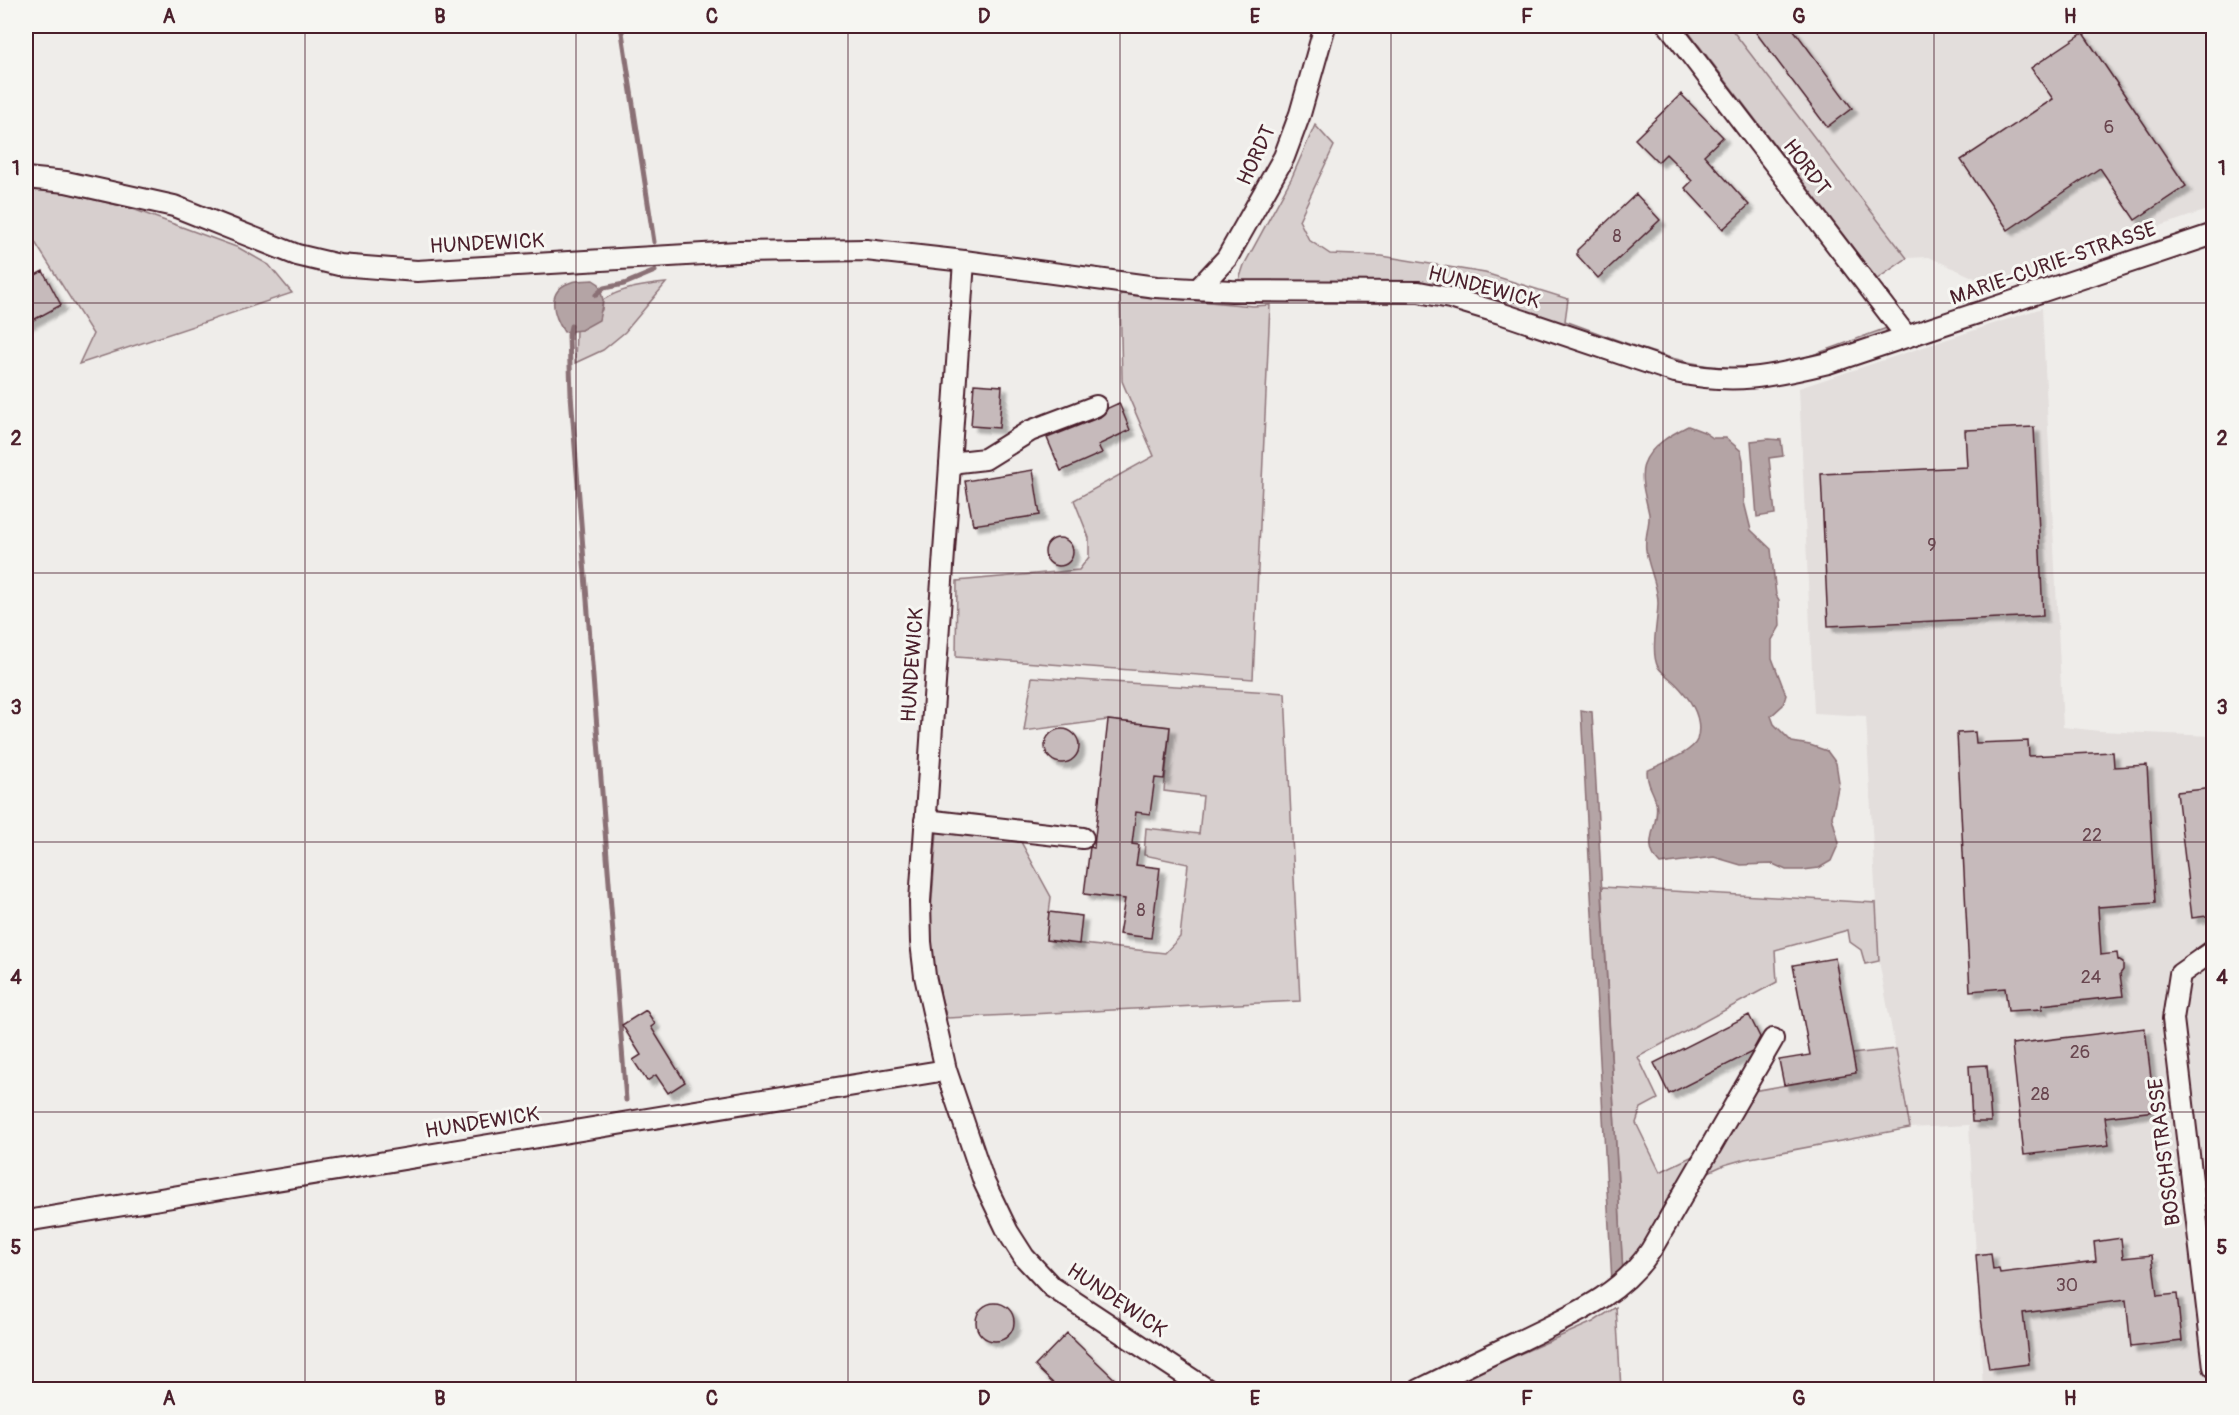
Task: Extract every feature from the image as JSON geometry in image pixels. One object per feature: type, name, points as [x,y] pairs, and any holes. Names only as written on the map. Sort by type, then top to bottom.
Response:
[{"type":"street","name":"HORDT","points":[[1198,289],[1227,258],[1284,157],[1300,114],[1325,26]]},
{"type":"street","name":"HORDT","points":[[1669,26],[1907,337]]},
{"type":"street","name":"HUNDEWICK","points":[[26,178],[66,182],[174,206],[297,255],[339,265],[381,269],[417,271],[737,252],[866,250],[1156,287],[1419,292],[1450,298],[1500,313],[1675,372],[1700,378],[1741,380],[1828,363],[1907,337]]},
{"type":"street","name":"MARIE-CURIE-STRASSE","points":[[1907,337],[2214,234]]},
{"type":"street","name":"HUNDEWICK","points":[[964,261],[920,901],[925,976],[946,1070],[993,1204],[1024,1257],[1052,1287],[1208,1389]]},
{"type":"street","points":[[950,463],[985,459],[1030,431],[1096,406]]},
{"type":"street","points":[[925,820],[1083,838]]},
{"type":"street","name":"BOSCHSTRASSE","points":[[2214,950],[2180,974],[2173,1019],[2214,1367]]},
{"type":"street","points":[[1419,1389],[1572,1315],[1601,1299],[1630,1278],[1656,1242],[1773,1039]]},
{"type":"street","name":"HUNDEWICK","points":[[26,1221],[946,1070]]},
{"type":"shaded area","points":[[1684,26],[1729,26],[1907,258],[1877,279]]},
{"type":"shaded area","points":[[1729,26],[2213,26],[2213,208],[2003,280],[1979,280],[1929,257],[1907,258]]},
{"type":"shaded area","points":[[1315,125],[1334,146],[1299,220],[1309,240],[1330,254],[1382,256],[1485,273],[1568,299],[1565,321],[1656,354],[1704,365],[1728,368],[1767,366],[1802,358],[1887,328],[1884,337],[1803,367],[1708,374],[1461,296],[1237,286],[1244,265],[1292,177]]},
{"type":"shaded area","points":[[26,187],[66,193],[130,208],[239,248],[269,265],[292,293],[79,364],[93,334],[26,228]]},
{"type":"shaded area","points":[[593,280],[599,284],[603,300],[599,320],[581,330],[564,332],[555,312],[554,298],[557,292],[561,287],[572,282]]},
{"type":"shaded area","points":[[666,283],[625,332],[603,350],[575,363],[576,330],[581,330],[602,310],[603,300],[625,290]]},
{"type":"shaded area","points":[[1120,294],[1253,306],[1270,305],[1253,679],[956,657],[957,581],[1079,570],[1089,557],[1089,538],[1074,500],[1154,456],[1122,381]]},
{"type":"shaded area","points":[[2042,308],[2063,727],[2213,736],[2213,1389],[1983,1389],[1969,1125],[1910,1128],[1879,961],[1866,716],[1814,713],[1799,388]]},
{"type":"shaded area","points":[[1688,426],[1713,438],[1726,438],[1741,451],[1744,502],[1751,530],[1771,549],[1776,595],[1779,600],[1780,626],[1772,640],[1772,658],[1786,695],[1783,705],[1771,716],[1774,724],[1792,742],[1827,751],[1836,763],[1839,782],[1832,817],[1839,843],[1831,861],[1819,868],[1786,870],[1773,864],[1741,865],[1714,857],[1660,864],[1651,849],[1657,811],[1647,771],[1689,749],[1697,740],[1699,732],[1697,716],[1690,701],[1658,667],[1656,661],[1654,645],[1658,596],[1646,550],[1649,514],[1642,476],[1644,464],[1656,446]]},
{"type":"shaded area","points":[[1781,440],[1783,456],[1769,458],[1775,514],[1757,517],[1751,441]]},
{"type":"shaded area","points":[[1032,677],[1285,693],[1300,1001],[947,1018],[931,962],[930,925],[937,832],[1021,842],[1051,897],[1046,940],[1165,953],[1180,937],[1188,864],[1144,855],[1146,828],[1199,834],[1203,796],[1164,791],[1170,727],[1108,720],[1024,731]]},
{"type":"shaded area","points":[[1581,710],[1592,712],[1623,1275],[1612,1282]]},
{"type":"shaded area","points":[[1602,887],[1876,903],[1879,961],[1865,964],[1861,950],[1850,942],[1848,930],[1775,950],[1777,982],[1638,1057],[1658,1099],[1641,1108],[1636,1123],[1660,1172],[1701,1152],[1703,1155],[1623,1275]]},
{"type":"shaded area","points":[[1896,1049],[1910,1128],[1745,1159],[1724,1165],[1700,1176],[1753,1091],[1855,1073],[1852,1054]]},
{"type":"shaded area","points":[[1616,1307],[1621,1389],[1437,1390],[1593,1322]]},
{"type":"building","points":[[1751,26],[1791,26],[1852,108],[1827,127]]},
{"type":"building","points":[[2083,33],[2186,186],[2135,220],[2100,168],[2008,230],[1961,160],[2053,99],[2031,68]]},
{"type":"building","points":[[1681,94],[1723,137],[1704,155],[1749,205],[1723,229],[1685,188],[1692,181],[1676,164],[1666,154],[1658,162],[1635,139]]},
{"type":"building","points":[[1636,194],[1660,220],[1598,278],[1577,255],[1577,250]]},
{"type":"building","points":[[43,271],[61,305],[26,324],[26,280]]},
{"type":"building","points":[[974,384],[1002,386],[999,428],[971,426]]},
{"type":"building","points":[[1119,403],[1130,430],[1098,445],[1102,453],[1061,471],[1047,438],[1100,417],[1108,408]]},
{"type":"building","points":[[2034,427],[2043,616],[1828,626],[1821,474],[1967,467],[1965,430]]},
{"type":"building","points":[[1033,470],[1040,515],[973,525],[965,481]]},
{"type":"building","points":[[1059,538],[1069,542],[1073,552],[1069,562],[1059,566],[1049,562],[1045,552],[1049,542]]},
{"type":"building","points":[[1108,720],[1170,727],[1164,779],[1155,778],[1150,814],[1136,812],[1132,844],[1139,845],[1136,865],[1160,868],[1151,938],[1119,934],[1125,899],[1084,894],[1090,847],[1094,848]]},
{"type":"building","points":[[1062,729],[1074,734],[1079,746],[1074,758],[1062,763],[1050,758],[1045,746],[1050,734]]},
{"type":"building","points":[[1975,732],[1976,743],[2028,741],[2029,756],[2113,752],[2114,767],[2147,765],[2155,903],[2098,907],[2101,955],[2117,953],[2118,960],[2123,963],[2123,970],[2120,974],[2123,996],[2042,1005],[2042,1009],[2008,1011],[2005,988],[1970,991],[1957,733]]},
{"type":"building","points":[[2214,788],[2214,915],[2192,918],[2177,792]]},
{"type":"building","points":[[1049,912],[1082,916],[1079,944],[1046,940]]},
{"type":"building","points":[[1835,958],[1856,1073],[1784,1085],[1779,1060],[1810,1055],[1793,965]]},
{"type":"building","points":[[646,1010],[655,1024],[651,1027],[685,1082],[668,1093],[656,1075],[647,1081],[633,1060],[641,1055],[622,1025]]},
{"type":"building","points":[[1749,1015],[1760,1037],[1752,1052],[1669,1094],[1654,1063]]},
{"type":"building","points":[[2145,1028],[2155,1111],[2105,1117],[2109,1145],[2024,1155],[2012,1044]]},
{"type":"building","points":[[1987,1065],[1991,1122],[1972,1122],[1969,1066]]},
{"type":"building","points":[[2121,1238],[2123,1258],[2152,1255],[2157,1296],[2177,1294],[2182,1341],[2131,1347],[2126,1300],[2023,1313],[2029,1364],[1989,1369],[1981,1318],[1976,1255],[1991,1253],[1993,1270],[1999,1269],[2000,1273],[2096,1261],[2094,1242]]},
{"type":"building","points":[[995,1303],[1009,1308],[1014,1322],[1009,1336],[995,1341],[981,1336],[976,1322],[981,1308]]},
{"type":"building","points":[[1067,1333],[1125,1389],[1059,1389],[1035,1366]]},
{"type":"waterway","points":[[621,26],[654,242]]},
{"type":"waterway","points":[[596,295],[604,288],[624,284],[655,271]]},
{"type":"waterway","points":[[571,326],[569,335],[571,395],[626,1100]]}]
